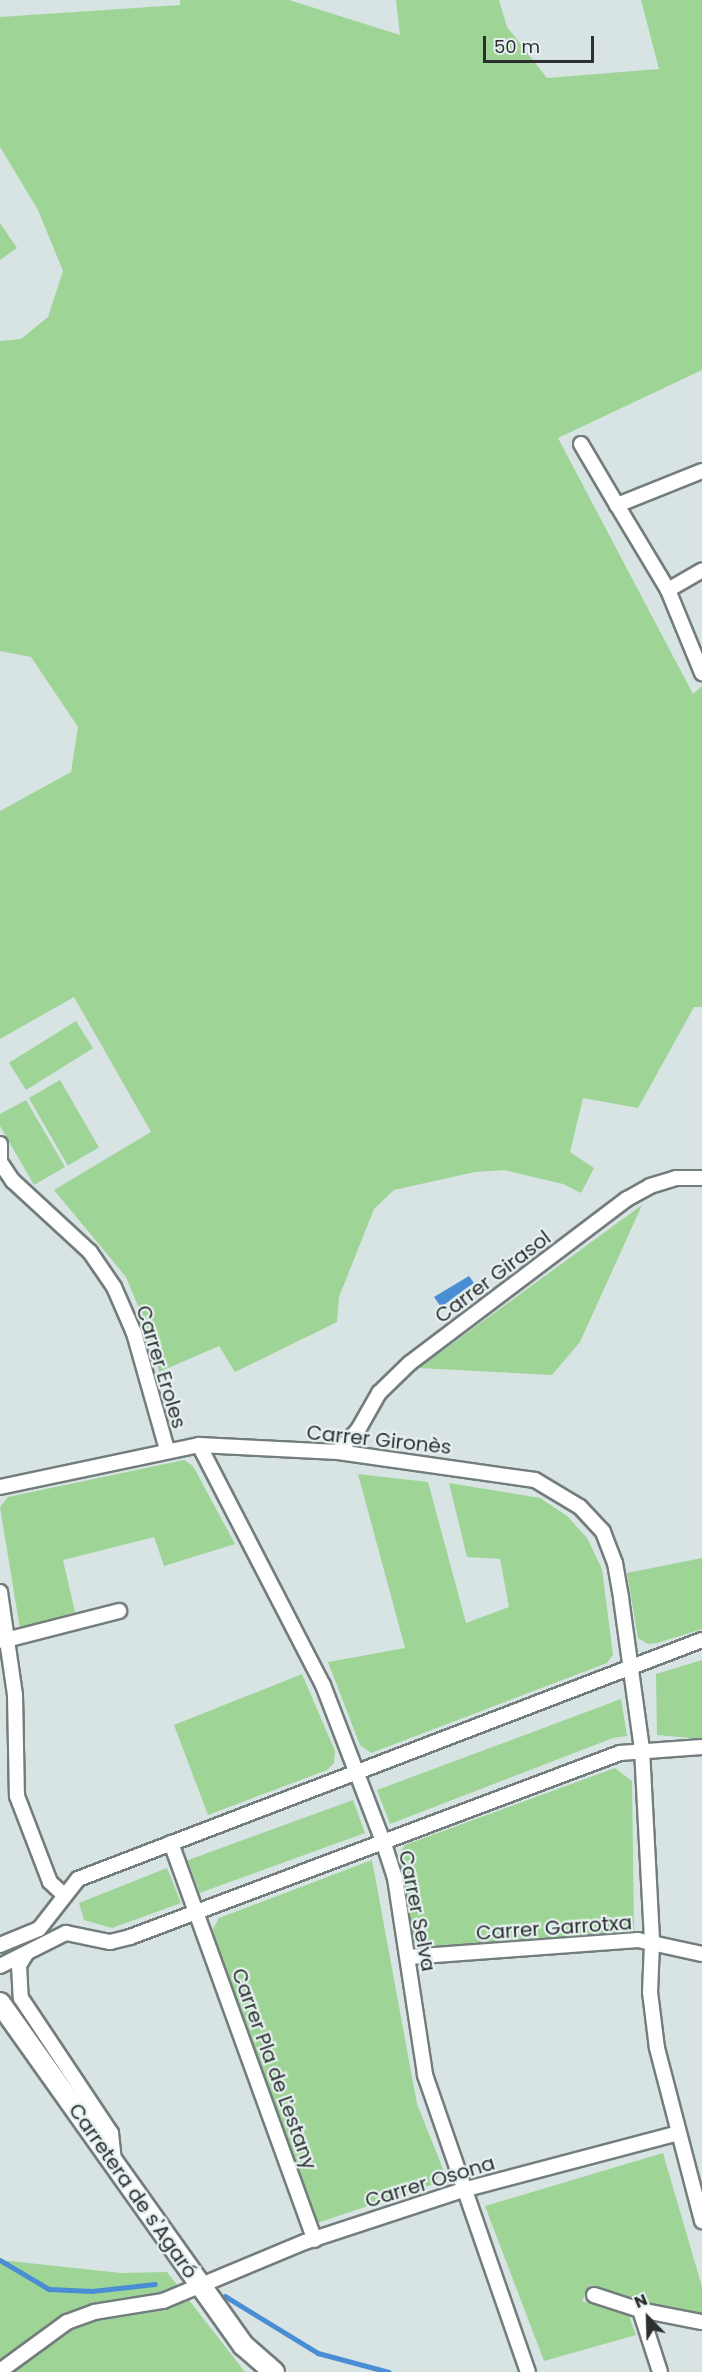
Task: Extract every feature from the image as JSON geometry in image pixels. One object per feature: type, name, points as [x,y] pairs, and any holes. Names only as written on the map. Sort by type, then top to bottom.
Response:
[{"type":"street","points":[[581,444],[668,590],[702,673]]},
{"type":"street","points":[[617,505],[702,471]]},
{"type":"street","points":[[668,590],[702,570]]},
{"type":"street","points":[[0,1144],[0,1161]]},
{"type":"street","name":"Carrer Eroles","points":[[0,1161],[12,1181],[90,1252],[114,1287],[134,1333],[166,1450]]},
{"type":"street","name":"Carrer Girasol","points":[[338,1452],[358,1430],[379,1393],[410,1363],[627,1199],[658,1183],[702,1178]]},
{"type":"street","name":"Carrer Gironès","points":[[0,1487],[166,1450],[199,1445],[338,1452],[535,1480],[580,1507],[603,1532],[615,1563],[642,1749],[652,1943]]},
{"type":"street","name":"Carrer Selva","points":[[199,1445],[323,1685],[383,1840],[395,1878],[424,2074],[528,2372]]},
{"type":"street","points":[[0,1592],[4,1640],[15,1695],[17,1796],[50,1882],[63,1894]]},
{"type":"street","points":[[4,1640],[119,1611]]},
{"type":"street","points":[[1,1943],[39,1929],[63,1894],[78,1879],[629,1665],[702,1640]]},
{"type":"street","points":[[0,1966],[26,1954],[46,1940],[66,1933],[110,1942],[596,1760],[642,1749],[702,1747]]},
{"type":"street","name":"Carrer Pla de Ľestany","points":[[171,1843],[315,2240]]},
{"type":"street","name":"Carrer Garrotxa","points":[[408,1957],[638,1940],[702,1954]]},
{"type":"street","points":[[652,1943],[650,1992],[657,2048],[702,2221]]},
{"type":"street","points":[[26,1954],[19,1965],[21,1998],[111,2133],[114,2164]]},
{"type":"street","name":"Carretera de s'Agaró","points":[[0,2003],[243,2345],[274,2372]]},
{"type":"street","name":"Carrer Osona","points":[[0,2371],[67,2322],[94,2312],[163,2301],[198,2284],[315,2240],[463,2190],[679,2133]]},
{"type":"street","points":[[594,2295],[640,2310],[702,2322]]},
{"type":"street","points":[[640,2310],[660,2372]]},
{"type":"green space","points":[[180,0],[289,0],[400,35],[396,0],[499,0],[507,27],[547,78],[659,69],[641,0],[702,0],[702,370],[558,438],[693,694],[702,686],[702,1007],[694,1007],[638,1108],[583,1098],[570,1152],[594,1168],[581,1193],[563,1184],[504,1170],[475,1172],[394,1190],[374,1209],[339,1297],[337,1322],[235,1372],[219,1346],[159,1372],[148,1330],[126,1277],[54,1190],[151,1132],[74,997],[0,1039],[0,811],[71,772],[78,727],[31,657],[0,651],[0,341],[21,339],[48,317],[63,271],[38,210],[0,147],[0,17],[180,5]]},
{"type":"green space","points":[[0,223],[17,248],[0,260]]},
{"type":"green space","points":[[76,1021],[93,1048],[26,1090],[9,1063]]},
{"type":"green space","points":[[60,1080],[99,1148],[68,1166],[29,1098]]},
{"type":"green space","points":[[26,1100],[65,1167],[34,1185],[0,1126],[0,1114]]},
{"type":"green space","points":[[642,1205],[580,1342],[552,1375],[419,1368]]},
{"type":"green space","points":[[184,1460],[193,1466],[235,1544],[164,1566],[154,1537],[63,1560],[75,1612],[20,1629],[0,1507],[8,1497]]},
{"type":"green space","points":[[358,1474],[428,1482],[466,1623],[509,1607],[500,1559],[467,1557],[449,1483],[540,1498],[567,1516],[587,1538],[602,1569],[613,1655],[607,1663],[371,1753],[360,1745],[328,1662],[405,1648]]},
{"type":"green space","points":[[702,1558],[702,1629],[657,1643],[648,1644],[638,1638],[627,1573]]},
{"type":"green space","points":[[702,1660],[702,1739],[657,1735],[656,1674]]},
{"type":"green space","points":[[302,1674],[335,1751],[334,1763],[327,1770],[208,1815],[174,1725]]},
{"type":"green space","points":[[621,1699],[627,1736],[613,1738],[390,1824],[377,1790]]},
{"type":"green space","points":[[615,1768],[632,1781],[634,1931],[423,1947],[412,1941],[397,1857],[405,1845]]},
{"type":"green space","points":[[353,1800],[365,1833],[200,1893],[188,1860]]},
{"type":"green space","points":[[372,1860],[417,2104],[443,2169],[434,2184],[314,2224],[218,1964],[213,1929],[219,1918]]},
{"type":"green space","points":[[167,1868],[181,1903],[112,1928],[84,1920],[79,1903]]},
{"type":"green space","points":[[663,2153],[702,2287],[702,2320],[590,2285],[582,2301],[628,2313],[636,2335],[544,2361],[485,2206]]},
{"type":"green space","points":[[0,2260],[121,2273],[167,2272],[245,2372],[4,2372],[0,2368]]},
{"type":"water","points":[[469,1276],[474,1283],[441,1307],[434,1297]]},
{"type":"waterway","points":[[0,2260],[49,2289],[92,2291],[155,2284]]},
{"type":"waterway","points":[[225,2296],[318,2353],[389,2372]]}]
